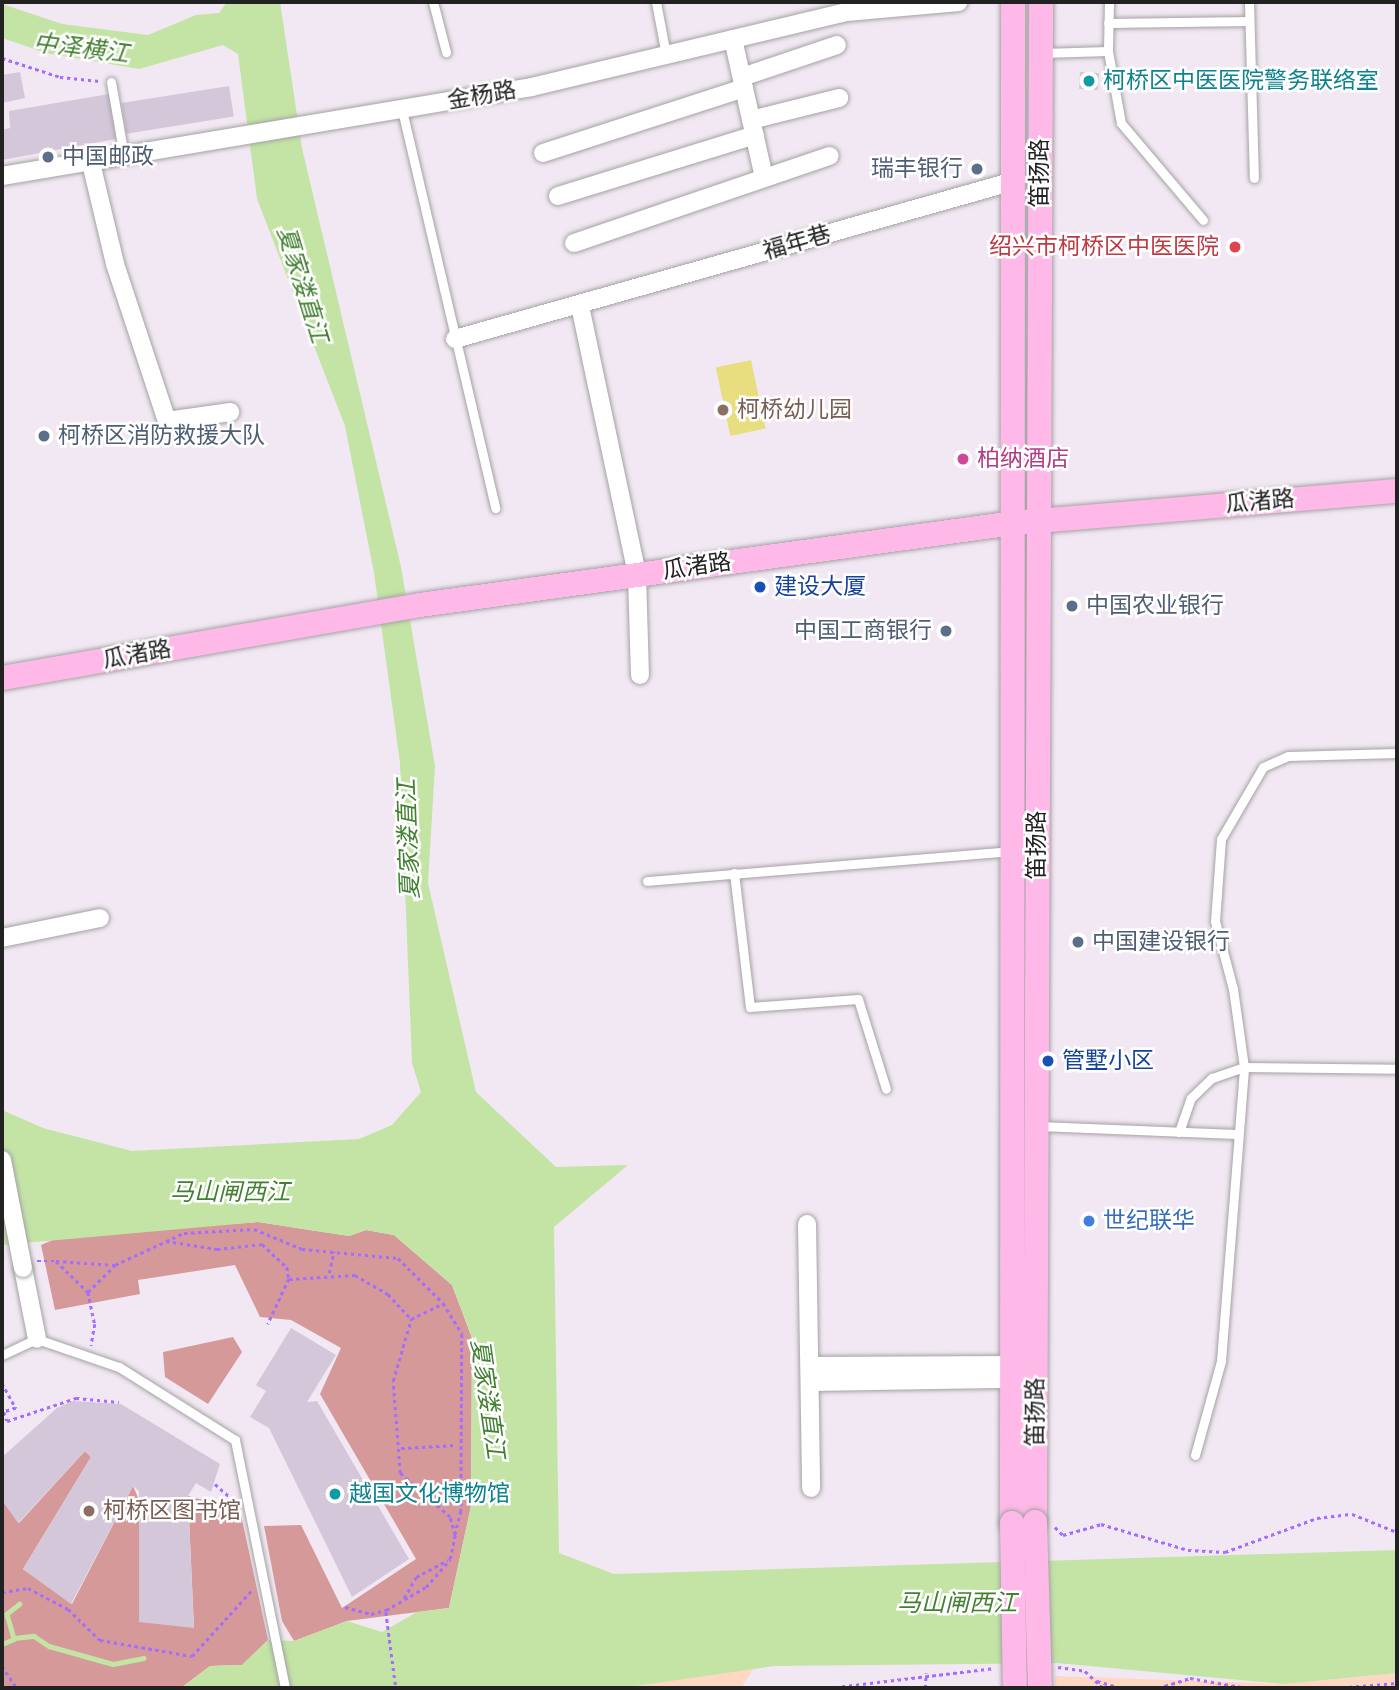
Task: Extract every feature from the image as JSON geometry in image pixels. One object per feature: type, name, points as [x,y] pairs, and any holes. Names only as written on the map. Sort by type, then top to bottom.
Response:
[{"type":"street","name":"金杨路","points":[[2,176],[227,141],[532,87],[848,12],[959,2]]},
{"type":"street","name":"笛扬路","points":[[1013,2],[1012,1372],[1023,1522],[1043,1678]]},
{"type":"street","name":"笛扬路","points":[[1015,1688],[1036,1126],[1041,2]]},
{"type":"street","points":[[733,40],[764,178]]},
{"type":"street","points":[[543,153],[743,82],[837,45]]},
{"type":"street","points":[[558,196],[839,98]]},
{"type":"street","points":[[574,243],[830,156]]},
{"type":"street","points":[[91,163],[115,264],[167,421],[230,412]]},
{"type":"street","name":"福年巷","points":[[454,339],[580,306],[1014,181]]},
{"type":"street","points":[[580,306],[637,575],[640,675]]},
{"type":"street","name":"瓜渚路","points":[[2,678],[420,605],[1014,523],[1397,491]]},
{"type":"street","points":[[2,938],[100,918]]},
{"type":"street","points":[[2,1160],[26,1265],[37,1339]]},
{"type":"street","points":[[807,1224],[811,1488]]},
{"type":"street","points":[[811,1374],[1012,1372]]},
{"type":"lane","points":[[433,2],[446,52]]},
{"type":"lane","points":[[656,2],[666,55]]},
{"type":"lane","points":[[1109,2],[1108,51],[1121,123],[1203,220]]},
{"type":"lane","points":[[1249,2],[1254,178]]},
{"type":"lane","points":[[1108,23],[1249,21]]},
{"type":"lane","points":[[1041,53],[1108,51]]},
{"type":"lane","points":[[111,82],[124,158]]},
{"type":"lane","points":[[402,110],[495,508]]},
{"type":"lane","points":[[1195,1455],[1220,1362],[1236,1134],[1244,1067],[1233,989],[1215,921],[1221,839],[1263,767],[1288,756],[1397,753]]},
{"type":"lane","points":[[647,881],[1013,851]]},
{"type":"lane","points":[[734,873],[750,1007],[858,999],[886,1088]]},
{"type":"lane","points":[[1179,1132],[1191,1098],[1212,1077],[1244,1067],[1397,1069]]},
{"type":"lane","points":[[1036,1126],[1236,1134]]},
{"type":"lane","points":[[2,1355],[37,1339],[119,1367],[235,1440],[285,1688]]},
{"type":"path","points":[[2,58],[60,77],[111,82]]},
{"type":"path","points":[[88,1292],[115,1265],[184,1233],[254,1229],[302,1249],[398,1258],[443,1303],[462,1334],[457,1445],[461,1511],[450,1559],[426,1587],[386,1610],[371,1614],[345,1607]]},
{"type":"path","points":[[262,1244],[265,1234]]},
{"type":"path","points":[[166,1241],[217,1250],[262,1244]]},
{"type":"path","points":[[262,1244],[287,1267],[289,1279],[268,1324]]},
{"type":"path","points":[[329,1273],[334,1252]]},
{"type":"path","points":[[26,1265],[56,1261],[115,1265]]},
{"type":"path","points":[[56,1261],[88,1292],[95,1324],[88,1356]]},
{"type":"path","points":[[289,1279],[329,1273],[355,1275],[388,1294],[411,1319]]},
{"type":"path","points":[[443,1303],[411,1319],[393,1381],[401,1448],[400,1473],[450,1517],[456,1535]]},
{"type":"path","points":[[2,1382],[16,1408],[4,1412],[7,1421],[76,1398],[119,1402]]},
{"type":"path","points":[[401,1448],[457,1445]]},
{"type":"path","points":[[215,1484],[222,1492]]},
{"type":"path","points":[[1063,1535],[1101,1524],[1188,1550],[1226,1552],[1317,1518],[1352,1514],[1397,1532]]},
{"type":"path","points":[[403,1600],[416,1577],[450,1559]]},
{"type":"path","points":[[2,1592],[28,1588],[68,1609],[100,1640],[192,1656],[264,1578]]},
{"type":"path","points":[[386,1610],[396,1688]]},
{"type":"path","points":[[2,1666],[17,1688]]},
{"type":"path","points":[[828,1688],[926,1673],[998,1668]]},
{"type":"path","points":[[1043,1678],[1085,1671],[1103,1688]]},
{"type":"path","points":[[925,1688],[926,1673]]},
{"type":"path","points":[[1158,1688],[1190,1678],[1247,1688]]},
{"type":"path","points":[[1097,1681],[1121,1688]]},
{"type":"path","points":[[1335,1688],[1397,1683]]},
{"type":"shaded area","points":[[751,360],[766,428],[730,436],[716,367]]},
{"type":"shaded area","points":[[258,1222],[349,1236],[366,1230],[394,1235],[452,1285],[472,1338],[471,1506],[449,1608],[347,1621],[294,1641],[282,1621],[264,1526],[301,1525],[342,1608],[416,1559],[320,1394],[341,1348],[291,1320],[260,1317],[235,1265],[138,1280],[140,1294],[55,1310],[41,1245],[62,1236]]},
{"type":"shaded area","points":[[233,1337],[242,1352],[208,1404],[165,1377],[163,1352]]},
{"type":"shaded area","points":[[85,1451],[91,1457],[23,1569],[72,1604],[133,1486],[194,1628],[188,1496],[240,1510],[268,1640],[242,1665],[210,1666],[181,1688],[2,1688],[2,1500],[19,1523]]},
{"type":"shaded area","points":[[754,1668],[741,1688],[622,1688]]},
{"type":"shaded area","points":[[1397,1673],[1397,1688],[1055,1688],[1055,1676],[1284,1684]]},
{"type":"water","points":[[227,2],[280,2],[302,148],[401,567],[435,766],[428,883],[476,1092],[556,1167],[628,1165],[554,1227],[559,1553],[614,1574],[1397,1550],[1397,1673],[1284,1684],[1057,1663],[774,1666],[622,1688],[181,1688],[210,1666],[242,1665],[268,1640],[294,1641],[347,1621],[382,1632],[417,1612],[449,1608],[471,1506],[472,1338],[452,1285],[394,1235],[366,1230],[349,1236],[258,1222],[2,1245],[2,1110],[43,1128],[132,1151],[359,1139],[392,1125],[421,1092],[412,1063],[400,763],[374,573],[345,426],[257,199],[238,54],[223,45],[139,69],[46,53],[2,38],[2,4],[62,24],[148,35],[196,15],[219,13]]},
{"type":"building","points":[[20,72],[25,98],[2,103],[2,75]]},
{"type":"building","name":"柯桥区中医医院警务联络室","points":[[1080,72],[1099,73],[1098,90],[1079,89]]},
{"type":"building","points":[[229,86],[234,117],[126,134],[121,103]]},
{"type":"building","points":[[109,94],[116,139],[2,160],[2,130],[10,128],[9,111]]},
{"type":"building","name":"越国文化博物馆","points":[[291,1328],[336,1355],[307,1402],[317,1401],[409,1559],[352,1597],[269,1428],[250,1417],[266,1391],[256,1385]]},
{"type":"building","name":"柯桥区图书馆","points":[[73,1401],[121,1404],[220,1464],[211,1492],[196,1483],[188,1496],[194,1628],[139,1622],[139,1491],[133,1486],[71,1604],[23,1569],[91,1457],[85,1451],[18,1523],[2,1500],[2,1457],[57,1408]]},
{"type":"waterway","points":[[20,1604],[7,1614],[14,1638],[34,1636],[49,1646],[113,1664],[143,1658]]},
{"type":"waterway","points":[[2,1644],[14,1639]]},
{"type":"place","name":"柯桥区中医医院警务联络室","points":[[1089,81]]},
{"type":"place","name":"中国邮政","points":[[48,157]]},
{"type":"place","name":"瑞丰银行","points":[[977,169]]},
{"type":"place","name":"绍兴市柯桥区中医医院","points":[[1235,247]]},
{"type":"place","name":"柯桥幼儿园","points":[[723,410]]},
{"type":"place","name":"柯桥区消防救援大队","points":[[44,436]]},
{"type":"place","name":"柏纳酒店","points":[[963,459]]},
{"type":"place","name":"建设大厦","points":[[760,587]]},
{"type":"place","name":"中国农业银行","points":[[1072,606]]},
{"type":"place","name":"中国工商银行","points":[[946,631]]},
{"type":"place","name":"中国建设银行","points":[[1078,942]]},
{"type":"place","name":"管墅小区","points":[[1048,1061]]},
{"type":"place","name":"世纪联华","points":[[1089,1221]]},
{"type":"place","name":"越国文化博物馆","points":[[335,1494]]},
{"type":"place","name":"柯桥区图书馆","points":[[89,1511]]},
{"type":"water label","name":"中泽横江","points":[[81,49]]},
{"type":"water label","name":"夏家溇直江","points":[[302,285]]},
{"type":"water label","name":"夏家溇直江","points":[[409,839]]},
{"type":"water label","name":"马山闸西江","points":[[230,1193]]},
{"type":"water label","name":"夏家溇直江","points":[[487,1399]]},
{"type":"water label","name":"马山闸西江","points":[[957,1604]]}]
